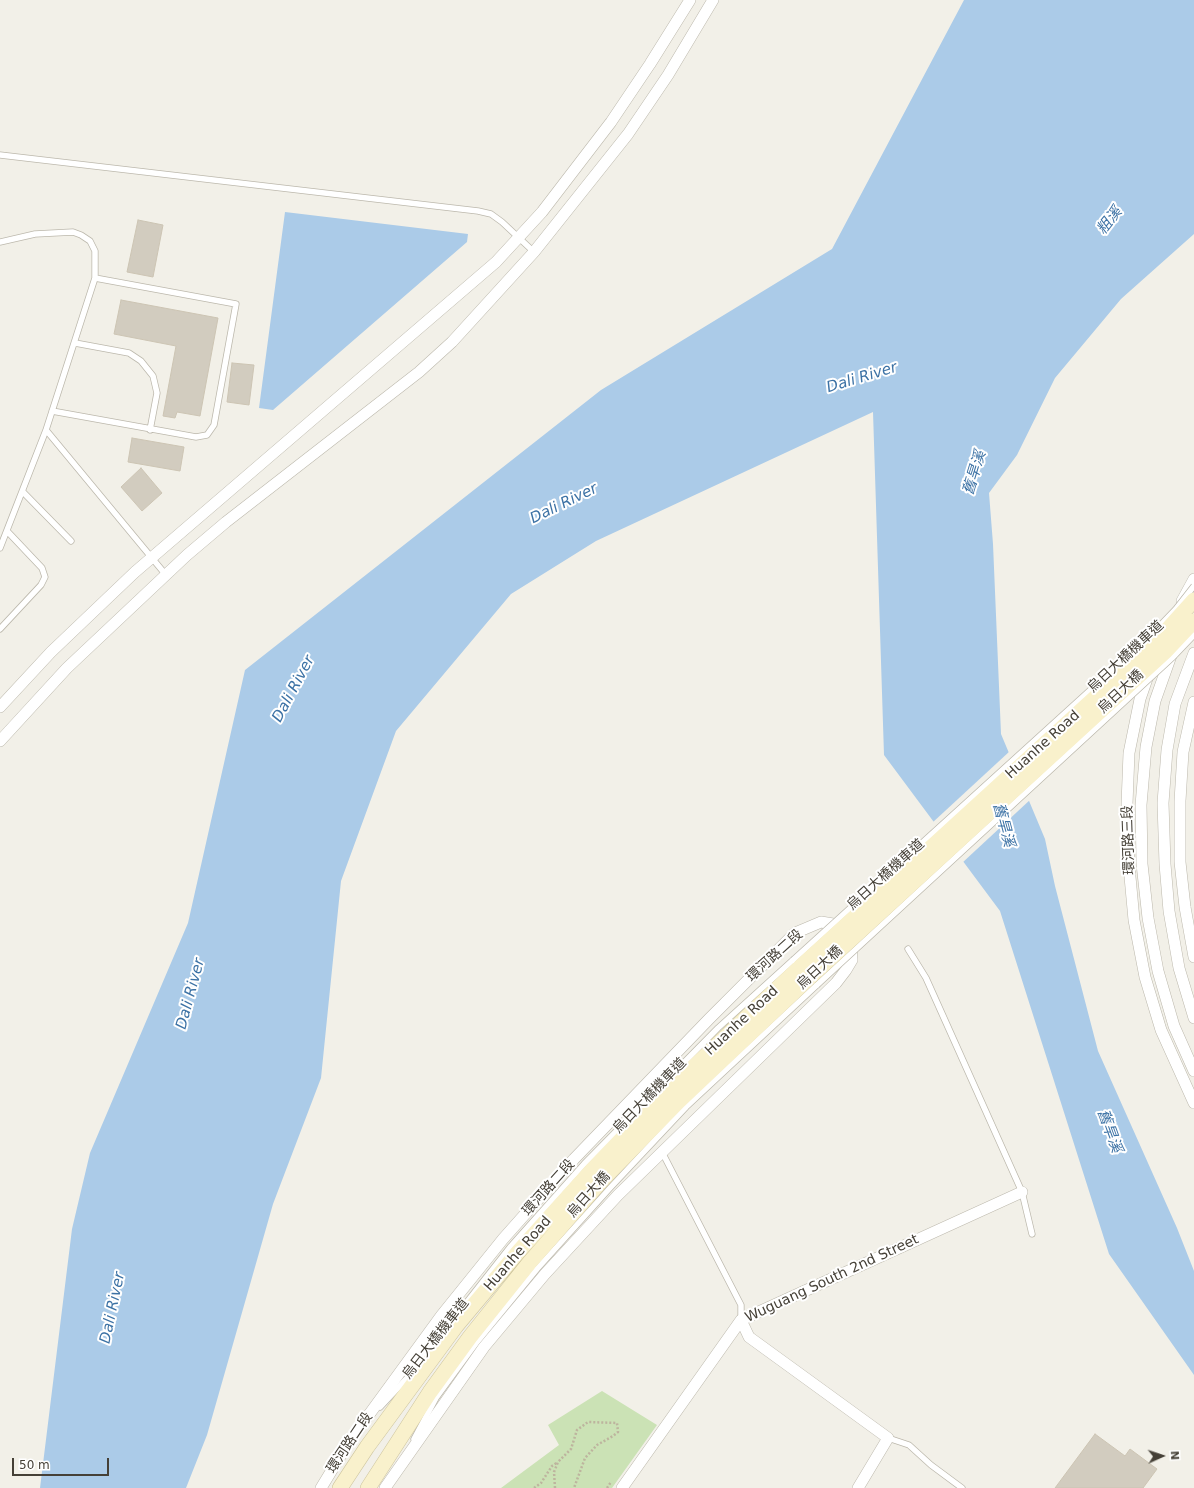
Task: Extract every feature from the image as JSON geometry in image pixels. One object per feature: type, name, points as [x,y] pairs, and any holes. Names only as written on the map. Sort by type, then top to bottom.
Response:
[{"type":"street","points":[[0,707],[51,652],[151,558],[496,262],[542,212],[611,122],[650,64],[690,0]]},
{"type":"street","points":[[0,740],[67,668],[166,575],[226,522],[419,372],[452,342],[534,252],[628,134],[668,75],[713,0]]},
{"type":"street","name":"環河路三段","points":[[1194,579],[1158,650],[1140,699],[1129,753],[1127,804],[1129,866],[1134,920],[1145,977],[1161,1030],[1194,1103]]},
{"type":"street","name":"Huanhe Road","points":[[340,1488],[367,1447],[456,1326],[518,1252],[591,1171],[669,1090],[730,1041],[1157,641],[1194,600]]},
{"type":"street","name":"環河路三段","points":[[1194,603],[1172,654],[1155,701],[1146,747],[1141,805],[1142,864],[1148,918],[1158,971],[1174,1026],[1194,1071]]},
{"type":"street","name":"烏日大橋","points":[[368,1488],[430,1392],[470,1337],[530,1262],[602,1180],[679,1101],[730,1041],[1166,651],[1194,621]]},
{"type":"street","points":[[1194,653],[1175,704],[1167,750],[1162,803],[1169,911],[1179,968],[1194,1018]]},
{"type":"street","points":[[1194,702],[1183,752],[1180,801],[1180,862],[1194,957]]},
{"type":"street","name":"環河路二段","points":[[321,1488],[349,1442],[441,1316],[503,1239],[574,1159],[709,1019],[795,933],[821,922],[833,924],[845,932],[852,945],[852,960],[836,983],[618,1195],[540,1280],[484,1347],[385,1488]]},
{"type":"street","name":"Wuguang South 2nd Street","points":[[622,1488],[741,1320],[1022,1192]]},
{"type":"street","points":[[741,1320],[749,1337],[888,1438],[858,1488]]},
{"type":"lane","points":[[0,155],[478,211],[491,214],[502,222],[534,252]]},
{"type":"lane","points":[[0,242],[35,234],[62,231],[73,232],[90,241],[95,251],[95,278],[75,342],[46,430],[0,548]]},
{"type":"lane","points":[[52,411],[150,430],[196,437],[207,436],[212,432],[236,304],[95,278]]},
{"type":"lane","points":[[75,342],[129,353],[141,361],[153,376],[156,384],[157,392],[150,430]]},
{"type":"lane","points":[[46,430],[166,575]]},
{"type":"lane","points":[[23,492],[71,541]]},
{"type":"lane","points":[[0,629],[42,586],[45,577],[42,568],[7,531]]},
{"type":"lane","name":"烏日大橋機車道","points":[[398,1469],[436,1398],[477,1342],[537,1269],[681,1113],[730,1041],[1152,634],[1176,609],[1194,586]]},
{"type":"lane","name":"烏日大橋機車道","points":[[349,1442],[408,1377],[511,1246],[584,1164],[730,1041],[1172,658],[1194,635]]},
{"type":"lane","points":[[908,949],[926,978],[1022,1192],[1032,1234]]},
{"type":"lane","points":[[662,1152],[741,1305],[741,1320]]},
{"type":"lane","points":[[888,1438],[909,1445],[931,1465],[962,1488]]},
{"type":"path","points":[[534,1488],[541,1483],[552,1466],[571,1450],[575,1433],[580,1426],[594,1421],[617,1423],[618,1432],[597,1444],[585,1458],[574,1488]]},
{"type":"path","points":[[555,1488],[554,1472],[558,1462]]},
{"type":"green space","points":[[602,1391],[657,1425],[612,1488],[501,1488],[559,1445],[548,1425]]},
{"type":"water","points":[[964,0],[1194,0],[1194,234],[1121,299],[1055,378],[1017,455],[989,493],[993,544],[1001,734],[1045,839],[1055,886],[1098,1051],[1177,1228],[1194,1271],[1194,1375],[1109,1254],[1000,911],[884,755],[873,412],[596,541],[511,594],[396,731],[341,881],[321,1078],[273,1204],[207,1435],[186,1488],[40,1488],[72,1229],[90,1153],[188,923],[245,670],[601,390],[832,249]]},
{"type":"water","points":[[285,212],[468,234],[467,242],[273,410],[259,408]]},
{"type":"pier","points":[[1010,751],[1031,799],[962,863],[932,823]]},
{"type":"building","points":[[138,220],[163,225],[153,277],[127,272]]},
{"type":"building","points":[[121,300],[218,318],[200,416],[177,412],[175,418],[163,416],[176,346],[114,334]]},
{"type":"building","points":[[232,363],[254,365],[249,405],[227,402]]},
{"type":"building","points":[[132,438],[184,447],[180,471],[128,462]]},
{"type":"building","points":[[141,468],[162,493],[142,511],[121,487]]},
{"type":"building","points":[[1095,1434],[1125,1456],[1130,1449],[1157,1469],[1143,1488],[1055,1488]]},
{"type":"water label","name":"粗溪","points":[[1110,221]]},
{"type":"water label","name":"Dali River","points":[[862,378]]},
{"type":"water label","name":"舊旱溪","points":[[975,473]]},
{"type":"water label","name":"Dali River","points":[[564,504]]},
{"type":"water label","name":"Dali River","points":[[294,689]]},
{"type":"water label","name":"舊旱溪","points":[[1003,825]]},
{"type":"water label","name":"Dali River","points":[[191,994]]},
{"type":"water label","name":"舊旱溪","points":[[1109,1131]]},
{"type":"water label","name":"Dali River","points":[[113,1308]]}]
